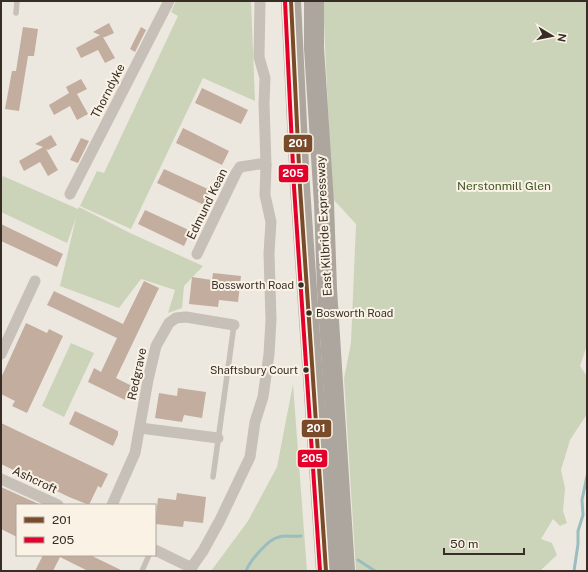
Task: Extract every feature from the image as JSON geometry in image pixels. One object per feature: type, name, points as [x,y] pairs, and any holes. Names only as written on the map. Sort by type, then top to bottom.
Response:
[{"type":"highway","name":"East Kilbride Expressway","points":[[291,1],[300,187],[326,571]]},
{"type":"highway","name":"East Kilbride Expressway","points":[[314,1],[314,48],[324,203],[327,289],[345,571]]},
{"type":"street","name":"Thorndyke","points":[[70,194],[169,1]]},
{"type":"street","points":[[156,551],[190,569],[220,520],[250,457],[255,422],[263,397],[269,354],[271,320],[271,222],[265,195],[265,78],[259,57],[260,1]]},
{"type":"street","name":"Edmund Kean","points":[[197,254],[240,167],[266,164]]},
{"type":"street","points":[[1,354],[34,281]]},
{"type":"street","name":"Redgrave","points":[[112,504],[135,453],[148,380],[156,346],[169,323],[176,318],[186,317],[234,325]]},
{"type":"street","points":[[140,428],[218,438]]},
{"type":"street","name":"Ashcroft","points":[[1,479],[56,504]]},
{"type":"lane","points":[[16,13],[18,1]]},
{"type":"lane","points":[[212,477],[234,325]]},
{"type":"lane","points":[[142,571],[149,556]]},
{"type":"green space","points":[[176,1],[251,1],[255,101],[203,78],[131,229],[80,206],[97,171],[104,173],[178,16],[171,12]]},
{"type":"green space","name":"Nerstonmill Glen","points":[[323,1],[587,1],[587,345],[580,366],[587,376],[587,414],[570,440],[561,470],[565,488],[563,511],[567,523],[560,526],[553,519],[541,539],[552,543],[557,555],[540,571],[356,571],[344,378],[351,343],[356,224],[332,198]]},
{"type":"green space","points":[[3,176],[78,209],[79,207],[130,233],[203,266],[184,286],[182,308],[168,313],[175,290],[141,279],[119,308],[60,286],[76,218],[67,243],[1,212],[1,181]]},
{"type":"green space","points":[[71,343],[94,353],[64,417],[42,406]]},
{"type":"green space","points":[[293,384],[307,571],[211,571],[248,521],[277,467]]},
{"type":"building","points":[[109,23],[114,33],[103,37],[115,58],[105,63],[98,50],[81,58],[76,48],[100,35],[93,32]]},
{"type":"building","points":[[23,27],[38,29],[34,56],[28,56],[19,111],[5,109],[12,71],[16,71]]},
{"type":"building","points":[[141,27],[146,30],[135,52],[130,49]]},
{"type":"building","points":[[81,79],[87,89],[77,94],[88,114],[77,120],[70,106],[54,115],[49,105],[69,93],[66,87]]},
{"type":"building","points":[[202,88],[248,110],[241,124],[195,103]]},
{"type":"building","points":[[183,128],[229,151],[222,165],[176,143]]},
{"type":"building","points":[[51,135],[57,145],[48,150],[46,149],[58,170],[48,176],[40,162],[24,171],[19,161],[43,147],[35,144]]},
{"type":"building","points":[[81,138],[89,141],[78,163],[70,160]]},
{"type":"building","points":[[164,169],[210,190],[204,205],[157,183]]},
{"type":"building","points":[[145,210],[191,231],[184,246],[138,224]]},
{"type":"building","points":[[1,224],[63,254],[57,267],[1,241]]},
{"type":"building","points":[[213,273],[241,276],[238,302],[219,300],[218,307],[189,304],[192,277],[212,280]]},
{"type":"building","points":[[144,281],[159,288],[116,378],[132,386],[125,400],[88,382],[94,368],[101,372],[117,338],[47,305],[54,291],[123,324]]},
{"type":"building","points":[[26,323],[47,333],[49,329],[63,336],[27,413],[12,406],[15,401],[1,394],[1,378]]},
{"type":"building","points":[[178,388],[206,392],[202,418],[184,415],[182,422],[155,418],[159,393],[177,396]]},
{"type":"building","points":[[75,411],[118,431],[118,435],[113,446],[69,424]]},
{"type":"building","points":[[1,423],[108,474],[101,488],[98,486],[89,504],[86,504],[1,464]]},
{"type":"building","points":[[1,487],[39,504],[16,504],[16,536],[1,529]]},
{"type":"building","points":[[177,493],[206,497],[203,523],[184,521],[183,527],[156,524],[158,498],[176,500]]},
{"type":"building","points":[[42,556],[92,556],[123,571],[88,571],[60,557],[53,571],[35,571]]},
{"type":"waterway","points":[[574,571],[578,544],[578,531],[583,515],[582,500],[587,476]]},
{"type":"waterway","points":[[246,571],[260,551],[270,542],[284,536],[301,536]]},
{"type":"waterway","points":[[358,560],[375,571]]},
{"type":"transit line","name":"205","points":[[285,1],[294,187],[320,571]]},
{"type":"transit line","name":"201","points":[[291,1],[300,187],[326,571]]},
{"type":"place","name":"Bossworth Road","points":[[301,285]]},
{"type":"place","name":"Bosworth Road","points":[[309,313]]},
{"type":"place","name":"Shaftsbury Court","points":[[306,370]]}]
